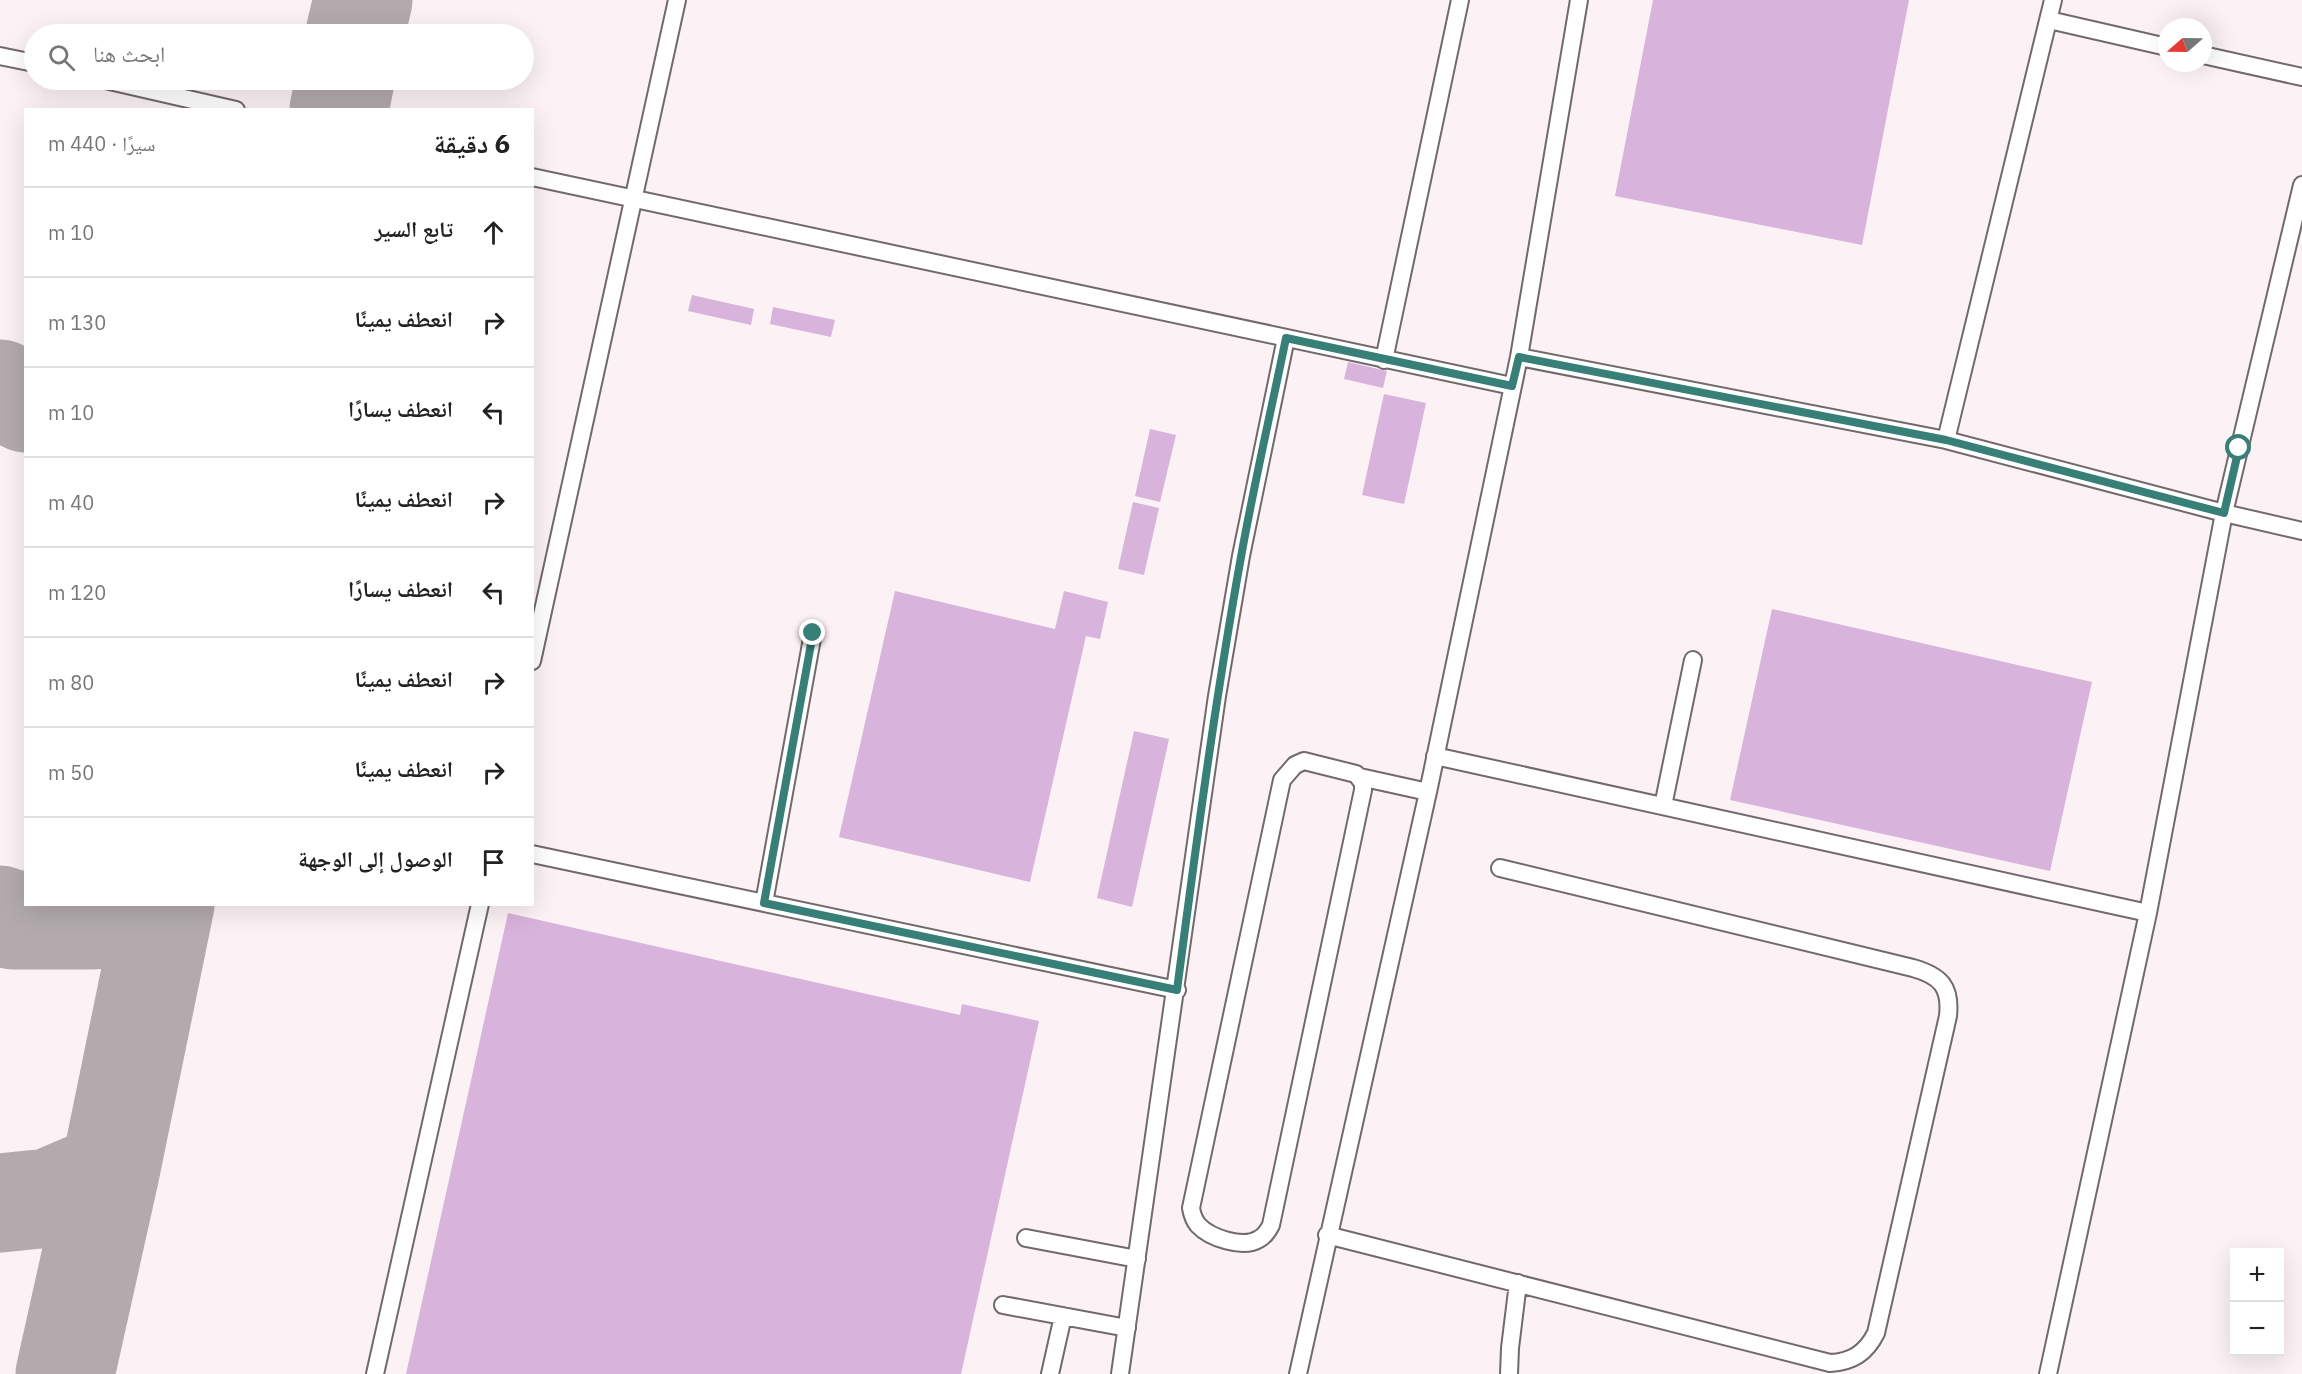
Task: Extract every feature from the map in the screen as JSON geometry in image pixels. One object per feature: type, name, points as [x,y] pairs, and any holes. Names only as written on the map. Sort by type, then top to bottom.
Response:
[{"type":"lane","points":[[534,652],[676,0]]},
{"type":"lane","points":[[1384,360],[1460,0]]},
{"type":"lane","points":[[1298,1374],[1327,1235],[1436,756],[1519,357],[1579,0]]},
{"type":"lane","points":[[1946,440],[2053,0]]},
{"type":"lane","points":[[2049,20],[2158,45]]},
{"type":"lane","points":[[0,56],[24,61]]},
{"type":"lane","points":[[2212,57],[2302,77]]},
{"type":"lane","points":[[149,90],[227,108]]},
{"type":"lane","points":[[534,177],[1512,386]]},
{"type":"lane","points":[[2048,1374],[2148,912],[2224,513],[2302,185]]},
{"type":"lane","points":[[1120,1374],[1227,638],[1286,338]]},
{"type":"lane","points":[[1519,357],[1946,440],[2224,513],[2302,531]]},
{"type":"lane","points":[[764,903],[813,633]]},
{"type":"lane","points":[[1663,806],[1693,660]]},
{"type":"lane","points":[[1436,756],[2148,912]]},
{"type":"lane","points":[[1360,777],[1363,790],[1271,1225],[1258,1240],[1249,1243],[1223,1238],[1199,1226],[1193,1218],[1191,1208],[1282,780],[1295,765],[1304,761],[1351,771],[1360,777],[1428,792]]},
{"type":"lane","points":[[534,854],[1177,990]]},
{"type":"lane","points":[[1327,1235],[1830,1363],[1842,1362],[1863,1353],[1876,1333],[1948,1016],[1950,1001],[1946,988],[1937,978],[1913,968],[1500,868]]},
{"type":"lane","points":[[375,1374],[480,906]]},
{"type":"lane","points":[[1026,1238],[1137,1259]]},
{"type":"lane","points":[[1509,1374],[1518,1283]]},
{"type":"lane","points":[[1003,1305],[1127,1328]]},
{"type":"lane","points":[[1050,1374],[1063,1316]]},
{"type":"building","points":[[1653,0],[1909,0],[1862,245],[1615,196]]},
{"type":"building","points":[[692,295],[754,309],[751,325],[688,311]]},
{"type":"building","points":[[773,307],[835,320],[831,337],[770,324]]},
{"type":"building","points":[[1348,362],[1387,371],[1383,388],[1344,379]]},
{"type":"building","points":[[1384,394],[1426,403],[1404,504],[1362,495]]},
{"type":"building","points":[[1150,429],[1176,435],[1160,502],[1135,496]]},
{"type":"building","points":[[1133,502],[1159,508],[1144,575],[1118,569]]},
{"type":"building","points":[[895,591],[1055,629],[1064,591],[1108,602],[1100,639],[1086,636],[1030,882],[839,837]]},
{"type":"building","points":[[1772,609],[2092,682],[2050,871],[1730,800]]},
{"type":"building","points":[[1134,731],[1169,739],[1132,907],[1097,898]]},
{"type":"building","points":[[508,913],[960,1015],[962,1004],[1039,1021],[961,1374],[406,1374]]},
{"type":"taxiway","points":[[357,24],[363,0]]},
{"type":"taxiway","points":[[339,108],[343,90]]},
{"type":"taxiway","points":[[0,389],[24,402]]},
{"type":"taxiway","points":[[0,915],[13,920],[93,920],[130,906]]},
{"type":"taxiway","points":[[65,1374],[110,1172],[165,906]]},
{"type":"taxiway","points":[[0,1203],[49,1198],[110,1172]]},
{"type":"route","points":[[813,633],[764,903],[1177,990],[1196,839],[1225,649],[1241,556],[1286,338],[1512,386],[1519,357],[1946,440],[2224,513],[2239,448]]}]
